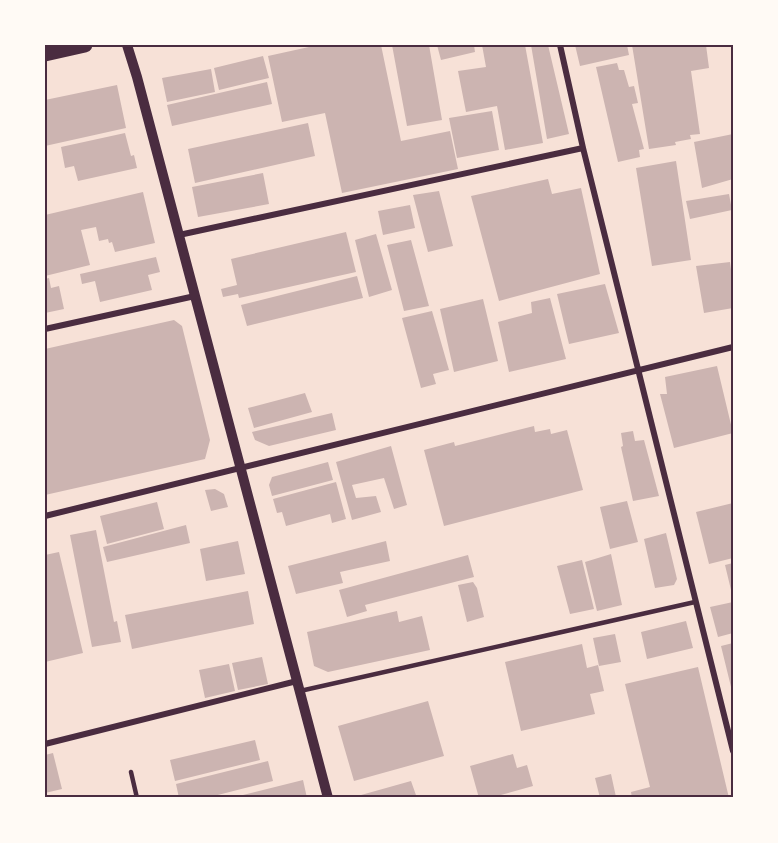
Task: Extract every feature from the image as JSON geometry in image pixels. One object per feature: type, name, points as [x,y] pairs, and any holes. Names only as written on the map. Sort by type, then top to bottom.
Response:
[{"type":"main road","points":[[45,54],[85,45]]},
{"type":"street","points":[[127,45],[328,798]]},
{"type":"street","points":[[560,45],[583,148],[733,752]]},
{"type":"street","points":[[179,235],[583,148]]},
{"type":"street","points":[[45,329],[195,296]]},
{"type":"street","points":[[45,516],[733,347]]},
{"type":"street","points":[[45,744],[298,686]]},
{"type":"lane","points":[[298,686],[695,602]]},
{"type":"lane","points":[[131,772],[138,798]]},
{"type":"building","points":[[318,45],[381,45],[401,141],[450,131],[458,169],[342,193],[325,113],[282,122],[268,56]]},
{"type":"building","points":[[392,45],[429,45],[442,120],[407,126]]},
{"type":"building","points":[[437,45],[474,45],[475,52],[441,60]]},
{"type":"building","points":[[482,45],[525,45],[543,143],[505,150],[497,106],[466,112],[458,71],[486,67]]},
{"type":"building","points":[[531,45],[548,45],[569,134],[547,139]]},
{"type":"building","points":[[575,45],[627,45],[629,55],[580,66]]},
{"type":"building","points":[[632,45],[706,45],[709,68],[691,71],[700,134],[690,135],[691,139],[675,142],[676,145],[649,149]]},
{"type":"building","points":[[263,56],[269,78],[219,90],[214,68]]},
{"type":"building","points":[[617,63],[619,70],[624,70],[629,87],[634,86],[638,103],[632,104],[644,149],[639,150],[640,157],[618,162],[596,67]]},
{"type":"building","points":[[211,69],[215,92],[167,102],[162,78]]},
{"type":"building","points":[[267,82],[272,104],[172,126],[167,105]]},
{"type":"building","points":[[117,85],[126,128],[45,146],[45,100]]},
{"type":"building","points":[[492,111],[499,150],[457,158],[449,118]]},
{"type":"building","points":[[308,123],[315,156],[195,183],[188,149]]},
{"type":"building","points":[[125,133],[137,168],[78,181],[74,166],[65,168],[61,147]]},
{"type":"building","points":[[733,134],[733,179],[702,188],[694,142]]},
{"type":"building","points":[[676,161],[691,260],[652,266],[636,168]]},
{"type":"building","points":[[263,173],[269,204],[198,217],[192,187]]},
{"type":"building","points":[[548,179],[552,194],[581,188],[600,274],[499,301],[471,196]]},
{"type":"building","points":[[439,191],[453,246],[428,252],[413,195]]},
{"type":"building","points":[[143,192],[155,243],[115,252],[112,242],[109,243],[108,239],[99,241],[96,227],[81,230],[90,265],[45,276],[45,215]]},
{"type":"building","points":[[729,194],[732,210],[690,219],[686,201]]},
{"type":"building","points":[[410,205],[415,228],[383,235],[378,211]]},
{"type":"building","points":[[346,232],[356,272],[239,298],[238,294],[223,297],[221,289],[237,285],[231,259]]},
{"type":"building","points":[[376,234],[392,290],[369,297],[355,240]]},
{"type":"building","points":[[411,240],[429,306],[404,311],[387,245]]},
{"type":"building","points":[[156,257],[160,272],[148,275],[152,290],[100,302],[95,281],[82,284],[80,274]]},
{"type":"building","points":[[730,262],[733,308],[704,313],[696,266]]},
{"type":"building","points":[[357,276],[363,298],[247,326],[241,305]]},
{"type":"building","points":[[49,278],[51,288],[59,286],[64,309],[45,313],[45,279]]},
{"type":"building","points":[[605,284],[619,333],[569,344],[557,294]]},
{"type":"building","points":[[550,298],[566,359],[509,372],[498,322],[532,313],[531,302]]},
{"type":"building","points":[[483,299],[498,361],[454,372],[440,309]]},
{"type":"building","points":[[432,311],[449,370],[433,374],[436,384],[421,388],[402,318]]},
{"type":"building","points":[[174,320],[182,326],[210,440],[205,459],[45,495],[45,349]]},
{"type":"building","points":[[717,366],[733,433],[674,448],[660,394],[667,394],[665,377]]},
{"type":"building","points":[[305,393],[312,412],[254,428],[248,408]]},
{"type":"building","points":[[332,413],[336,430],[269,446],[255,440],[252,432]]},
{"type":"building","points":[[534,426],[535,432],[550,429],[551,434],[567,430],[583,490],[444,526],[424,450],[454,442],[455,446]]},
{"type":"building","points":[[633,431],[635,441],[644,440],[659,496],[633,501],[621,447],[623,446],[621,433]]},
{"type":"building","points":[[391,446],[407,505],[394,509],[384,478],[352,485],[356,498],[376,496],[381,512],[352,520],[336,462]]},
{"type":"building","points":[[328,462],[333,480],[272,496],[269,485],[272,477]]},
{"type":"building","points":[[336,482],[346,519],[332,523],[330,514],[286,526],[282,512],[277,513],[273,499]]},
{"type":"building","points":[[215,489],[224,494],[228,507],[211,511],[205,490]]},
{"type":"building","points":[[627,501],[638,542],[610,549],[600,507]]},
{"type":"building","points":[[157,502],[164,529],[107,544],[100,516]]},
{"type":"building","points":[[733,503],[733,558],[709,564],[696,512]]},
{"type":"building","points":[[186,525],[190,543],[107,562],[103,547]]},
{"type":"building","points":[[96,530],[114,622],[117,621],[121,642],[92,647],[70,535]]},
{"type":"building","points":[[666,533],[677,579],[674,585],[655,588],[644,539]]},
{"type":"building","points":[[238,541],[245,574],[206,581],[200,549]]},
{"type":"building","points":[[386,541],[390,561],[340,572],[343,583],[296,594],[288,566]]},
{"type":"building","points":[[59,552],[83,653],[45,662],[45,555]]},
{"type":"building","points":[[611,554],[622,605],[597,611],[585,562]]},
{"type":"building","points":[[468,555],[474,577],[365,605],[367,611],[347,617],[339,590]]},
{"type":"building","points":[[582,560],[594,609],[570,614],[557,566]]},
{"type":"building","points":[[733,563],[733,590],[731,590],[725,565]]},
{"type":"building","points":[[473,582],[477,588],[484,617],[467,622],[458,585]]},
{"type":"building","points":[[248,591],[254,624],[132,649],[125,615]]},
{"type":"building","points":[[733,602],[733,633],[718,637],[710,607]]},
{"type":"building","points":[[397,611],[399,622],[422,616],[430,650],[328,672],[314,666],[307,632]]},
{"type":"building","points":[[686,621],[693,648],[647,659],[641,632]]},
{"type":"building","points":[[615,634],[621,662],[599,666],[593,638]]},
{"type":"building","points":[[733,643],[733,691],[732,691],[721,646]]},
{"type":"building","points":[[582,644],[587,668],[598,665],[604,691],[590,694],[595,714],[521,731],[505,662]]},
{"type":"building","points":[[262,657],[268,684],[238,690],[232,663]]},
{"type":"building","points":[[229,664],[235,691],[205,698],[199,670]]},
{"type":"building","points":[[698,667],[729,798],[632,798],[631,792],[650,787],[625,684]]},
{"type":"building","points":[[428,701],[444,756],[354,781],[338,726]]},
{"type":"building","points":[[255,740],[260,760],[175,781],[170,760]]},
{"type":"building","points":[[53,753],[62,789],[45,793],[45,755]]},
{"type":"building","points":[[513,754],[517,768],[527,765],[533,786],[490,798],[479,798],[470,766]]},
{"type":"building","points":[[268,761],[273,781],[206,798],[179,798],[176,784]]},
{"type":"building","points":[[611,774],[616,797],[623,795],[624,798],[600,798],[595,778]]},
{"type":"building","points":[[303,780],[307,798],[235,798],[235,797]]},
{"type":"building","points":[[411,781],[417,798],[354,798],[354,797]]}]
